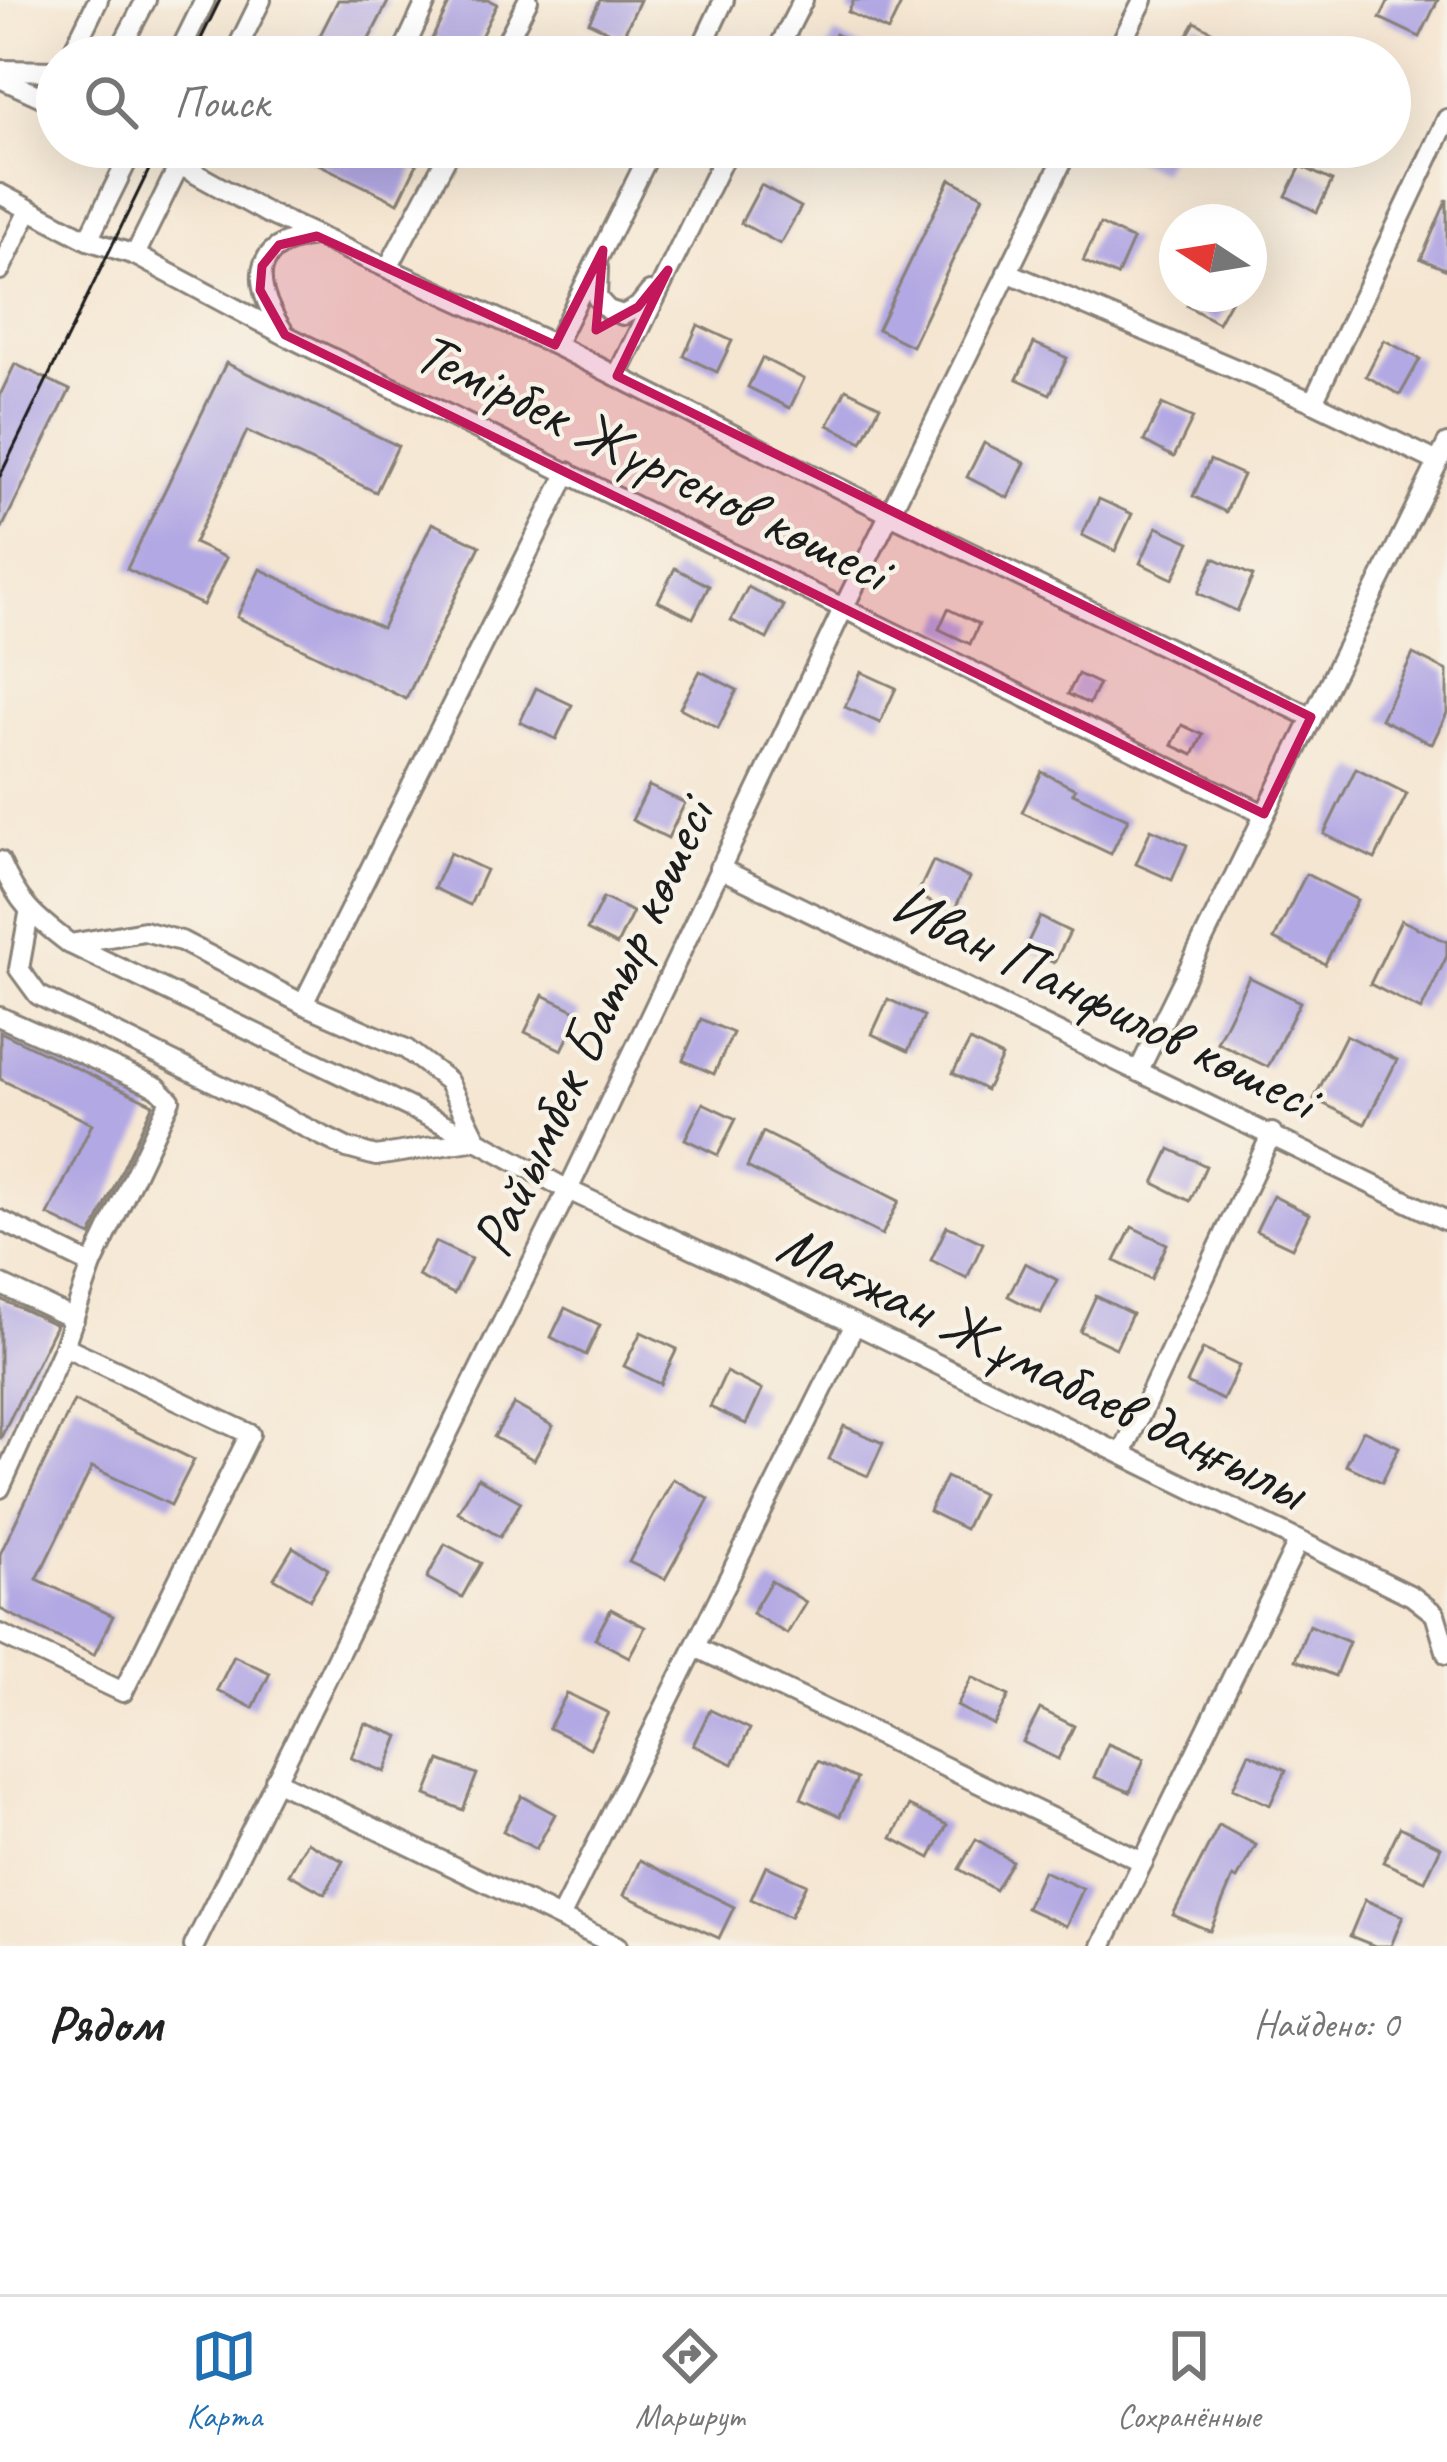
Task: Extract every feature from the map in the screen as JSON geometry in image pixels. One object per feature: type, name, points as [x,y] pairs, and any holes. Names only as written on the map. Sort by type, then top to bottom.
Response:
[{"type":"street","points":[[80,36],[98,0]]},
{"type":"street","points":[[127,36],[146,0]]},
{"type":"street","points":[[187,36],[205,0]]},
{"type":"street","points":[[243,36],[261,0]]},
{"type":"street","points":[[410,36],[427,0]]},
{"type":"street","points":[[510,36],[528,0]]},
{"type":"street","points":[[707,36],[724,0]]},
{"type":"street","points":[[785,36],[803,0]]},
{"type":"street","points":[[1125,36],[1143,0]]},
{"type":"street","points":[[0,74],[36,72]]},
{"type":"street","points":[[0,74],[36,93]]},
{"type":"street","points":[[1313,402],[1447,118]]},
{"type":"street","points":[[88,240],[124,168]]},
{"type":"street","points":[[135,255],[178,168]]},
{"type":"street","name":"Темірбек Жүргенов көшесі","points":[[201,168],[267,213],[555,345],[890,514],[1311,717]]},
{"type":"street","points":[[388,268],[441,168]]},
{"type":"street","points":[[555,345],[643,168]]},
{"type":"street","points":[[617,376],[719,168]]},
{"type":"street","name":"Райымбек Батыр көшесі","points":[[194,1946],[568,1190],[1059,168]]},
{"type":"street","name":"Темірбек Жүргенов көшесі","points":[[0,194],[88,240],[135,255],[285,334],[1264,814]]},
{"type":"street","points":[[0,270],[29,210]]},
{"type":"street","points":[[285,334],[260,290],[262,266],[279,245],[317,236]]},
{"type":"street","points":[[603,250],[597,298],[608,310],[623,315],[638,307],[668,270]]},
{"type":"street","points":[[1007,272],[1442,453],[1139,1070]]},
{"type":"street","points":[[303,1004],[568,472]]},
{"type":"street","name":"Иван Панфилов көшесі","points":[[719,868],[1447,1221]]},
{"type":"street","points":[[2,874],[29,914],[19,969],[38,994],[347,1148],[376,1156],[477,1140],[448,1081],[406,1049],[303,1004],[181,941],[145,931],[70,944]]},
{"type":"street","name":"Мағжан Жұмабаев даңғылы","points":[[29,914],[70,944],[477,1140],[568,1190],[855,1324],[1412,1596],[1435,1614],[1447,1654]]},
{"type":"street","points":[[0,1017],[157,1087],[170,1100],[92,1265],[64,1346],[0,1488]]},
{"type":"street","points":[[74,1050],[91,1021]]},
{"type":"street","points":[[1122,1454],[1272,1133]]},
{"type":"street","points":[[0,1220],[92,1265]]},
{"type":"street","points":[[0,1284],[74,1319]]},
{"type":"street","points":[[560,1918],[855,1324]]},
{"type":"street","points":[[0,1634],[123,1692],[250,1434],[64,1346]]},
{"type":"street","points":[[1102,1946],[1298,1542]]},
{"type":"street","points":[[697,1648],[1143,1862]]},
{"type":"street","points":[[275,1780],[617,1946]]},
{"type":"highlighted area","points":[[317,236],[555,345],[603,250],[596,330],[638,307],[668,270],[617,376],[1311,717],[1264,814],[285,335],[260,290],[262,266],[279,245]]},
{"type":"building","points":[[338,0],[389,0],[371,36],[320,36]]},
{"type":"building","points":[[451,0],[497,4],[481,36],[433,36]]},
{"type":"building","points":[[600,0],[640,0],[623,36],[589,22]]},
{"type":"building","points":[[854,0],[903,0],[888,31],[848,12]]},
{"type":"building","points":[[1389,0],[1438,0],[1420,37],[1380,18]]},
{"type":"building","points":[[1195,22],[1221,36],[1187,36]]},
{"type":"building","points":[[327,168],[415,168],[398,203]]},
{"type":"building","points":[[1300,168],[1332,181],[1317,212],[1286,196]]},
{"type":"building","points":[[950,179],[983,196],[912,346],[878,329]]},
{"type":"building","points":[[761,185],[801,207],[780,244],[741,223]]},
{"type":"building","points":[[1447,199],[1447,270],[1421,259]]},
{"type":"building","points":[[1100,224],[1133,240],[1117,276],[1083,261]]},
{"type":"building","points":[[1198,312],[1224,312],[1218,323]]},
{"type":"building","points":[[698,325],[732,341],[717,372],[684,356]]},
{"type":"building","points":[[1384,340],[1420,359],[1400,395],[1366,376]]},
{"type":"building","points":[[1034,343],[1067,358],[1050,394],[1017,379]]},
{"type":"building","points":[[762,358],[804,379],[790,408],[748,387]]},
{"type":"building","points":[[226,363],[398,446],[376,492],[247,431],[194,543],[226,558],[203,605],[127,569]]},
{"type":"building","points":[[15,364],[70,390],[0,532],[0,395]]},
{"type":"building","points":[[846,389],[880,406],[862,442],[828,425]]},
{"type":"building","points":[[1162,404],[1193,418],[1174,457],[1144,441]]},
{"type":"building","points":[[984,443],[1025,463],[1008,498],[967,477]]},
{"type":"building","points":[[1210,460],[1243,475],[1226,512],[1193,496]]},
{"type":"building","points":[[1099,499],[1132,514],[1115,551],[1082,535]]},
{"type":"building","points":[[432,523],[480,546],[406,699],[237,617],[260,569],[382,628]]},
{"type":"building","points":[[1157,527],[1190,542],[1173,579],[1140,563]]},
{"type":"building","points":[[1214,558],[1253,576],[1237,611],[1198,593]]},
{"type":"building","points":[[675,568],[709,586],[693,618],[658,601]]},
{"type":"building","points":[[748,587],[784,606],[767,639],[731,620]]},
{"type":"building","points":[[948,609],[979,624],[970,644],[939,629]]},
{"type":"building","points":[[1413,654],[1447,671],[1447,713],[1432,744],[1381,719]]},
{"type":"building","points":[[700,671],[737,690],[718,728],[680,708]]},
{"type":"building","points":[[861,672],[896,688],[880,723],[845,707]]},
{"type":"building","points":[[1078,674],[1099,684],[1089,704],[1068,694]]},
{"type":"building","points":[[536,688],[572,705],[556,739],[520,722]]},
{"type":"building","points":[[1182,725],[1203,735],[1193,755],[1172,745]]},
{"type":"building","points":[[1356,768],[1407,794],[1375,859],[1324,834]]},
{"type":"building","points":[[1042,772],[1128,819],[1111,854],[1022,812]]},
{"type":"building","points":[[649,786],[685,803],[668,838],[632,820]]},
{"type":"building","points":[[1151,829],[1187,845],[1172,880],[1136,864]]},
{"type":"building","points":[[450,853],[486,870],[470,905],[434,888]]},
{"type":"building","points":[[933,861],[969,878],[953,913],[917,895]]},
{"type":"building","points":[[1306,874],[1357,900],[1325,964],[1274,939]]},
{"type":"building","points":[[603,898],[633,912],[617,945],[587,930]]},
{"type":"building","points":[[1040,917],[1070,932],[1054,963],[1025,948]]},
{"type":"building","points":[[1401,920],[1447,942],[1447,956],[1421,1010],[1370,984]]},
{"type":"building","points":[[1249,977],[1300,1002],[1268,1067],[1217,1042]]},
{"type":"building","points":[[543,995],[580,1013],[562,1050],[525,1032]]},
{"type":"building","points":[[888,999],[924,1016],[908,1051],[872,1034]]},
{"type":"building","points":[[701,1019],[733,1033],[714,1074],[683,1060]]},
{"type":"building","points":[[0,1032],[153,1104],[91,1236],[48,1215],[92,1124],[0,1079]]},
{"type":"building","points":[[1346,1035],[1397,1060],[1365,1124],[1314,1099]]},
{"type":"building","points":[[970,1041],[1002,1057],[986,1090],[953,1073]]},
{"type":"building","points":[[703,1103],[736,1119],[718,1155],[685,1139]]},
{"type":"building","points":[[763,1132],[899,1201],[882,1235],[747,1167]]},
{"type":"building","points":[[1170,1149],[1206,1166],[1190,1201],[1154,1183]]},
{"type":"building","points":[[1273,1196],[1309,1214],[1292,1248],[1256,1231]]},
{"type":"building","points":[[947,1226],[983,1243],[967,1278],[931,1260]]},
{"type":"building","points":[[1132,1227],[1167,1244],[1151,1279],[1115,1261]]},
{"type":"building","points":[[435,1242],[471,1259],[454,1294],[418,1276]]},
{"type":"building","points":[[1025,1263],[1057,1280],[1041,1313],[1008,1296]]},
{"type":"building","points":[[1096,1296],[1132,1314],[1116,1348],[1080,1331]]},
{"type":"building","points":[[0,1299],[56,1325],[0,1439]]},
{"type":"building","points":[[565,1308],[600,1325],[586,1355],[551,1337]]},
{"type":"building","points":[[641,1332],[677,1349],[660,1384],[624,1366]]},
{"type":"building","points":[[1203,1349],[1239,1366],[1223,1400],[1187,1383]]},
{"type":"building","points":[[726,1372],[762,1390],[746,1424],[710,1407]]},
{"type":"building","points":[[74,1401],[194,1460],[171,1505],[92,1467],[37,1579],[113,1616],[94,1655],[0,1609],[0,1554]]},
{"type":"building","points":[[514,1404],[553,1426],[534,1460],[494,1437]]},
{"type":"building","points":[[844,1426],[883,1443],[868,1476],[829,1459]]},
{"type":"building","points":[[1363,1430],[1399,1447],[1382,1482],[1346,1465]]},
{"type":"building","points":[[946,1477],[982,1494],[965,1529],[929,1511]]},
{"type":"building","points":[[478,1478],[521,1502],[500,1537],[458,1512]]},
{"type":"building","points":[[673,1479],[709,1499],[665,1579],[629,1562]]},
{"type":"building","points":[[445,1544],[481,1563],[462,1597],[427,1578]]},
{"type":"building","points":[[293,1547],[328,1569],[310,1599],[274,1578]]},
{"type":"building","points":[[771,1581],[806,1602],[787,1634],[752,1613]]},
{"type":"building","points":[[611,1609],[645,1627],[629,1657],[595,1639]]},
{"type":"building","points":[[1309,1625],[1349,1642],[1335,1676],[1295,1660]]},
{"type":"building","points":[[234,1656],[270,1673],[253,1708],[217,1690]]},
{"type":"building","points":[[972,1677],[1009,1696],[994,1725],[957,1706]]},
{"type":"building","points":[[567,1693],[608,1713],[590,1748],[549,1728]]},
{"type":"building","points":[[1040,1709],[1074,1726],[1058,1759],[1023,1742]]},
{"type":"building","points":[[710,1710],[750,1729],[733,1764],[693,1745]]},
{"type":"building","points":[[365,1723],[399,1736],[385,1772],[351,1758]]},
{"type":"building","points":[[1108,1744],[1144,1759],[1130,1792],[1094,1777]]},
{"type":"building","points":[[1249,1753],[1286,1770],[1270,1805],[1233,1788]]},
{"type":"building","points":[[440,1760],[477,1774],[463,1810],[426,1795]]},
{"type":"building","points":[[818,1761],[857,1779],[840,1816],[801,1798]]},
{"type":"building","points":[[522,1796],[555,1814],[536,1849],[503,1831]]},
{"type":"building","points":[[909,1806],[947,1825],[930,1858],[892,1838]]},
{"type":"building","points":[[1219,1825],[1256,1845],[1237,1879],[1233,1877],[1210,1931],[1173,1915]]},
{"type":"building","points":[[1400,1827],[1441,1847],[1425,1881],[1383,1862]]},
{"type":"building","points":[[976,1839],[1012,1861],[995,1890],[959,1869]]},
{"type":"building","points":[[307,1842],[343,1861],[325,1894],[289,1874]]},
{"type":"building","points":[[640,1860],[734,1907],[719,1938],[624,1895]]},
{"type":"building","points":[[766,1866],[806,1884],[790,1917],[751,1899]]},
{"type":"building","points":[[1043,1871],[1083,1889],[1066,1926],[1026,1908]]},
{"type":"building","points":[[1365,1900],[1403,1916],[1391,1946],[1375,1946],[1350,1936]]},
{"type":"tram line","points":[[202,36],[220,0]]},
{"type":"tram line","points":[[0,476],[150,168]]}]
